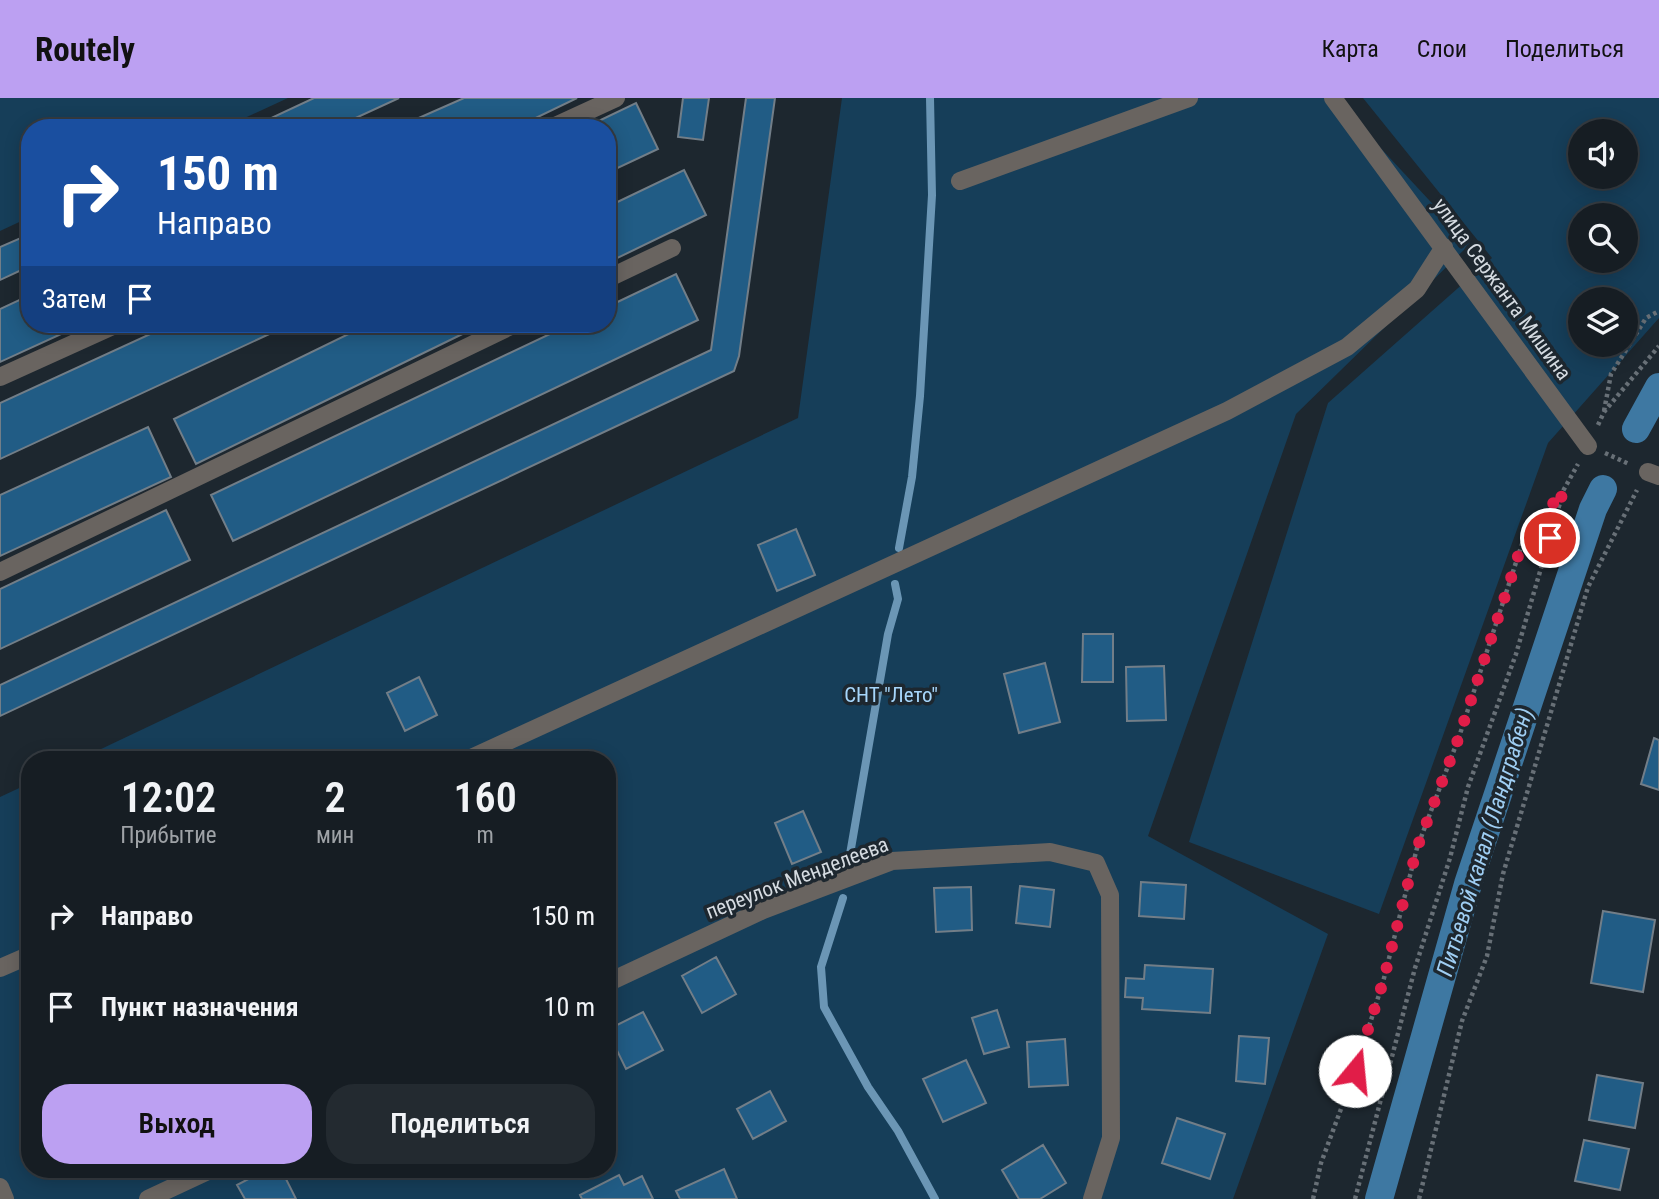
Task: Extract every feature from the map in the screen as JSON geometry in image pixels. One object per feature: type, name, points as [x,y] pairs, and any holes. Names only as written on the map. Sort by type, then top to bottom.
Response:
[{"type":"street","points":[[570,119],[616,98]]},
{"type":"street","points":[[960,181],[1189,98]]},
{"type":"street","name":"улица Сержанта Мишина","points":[[1334,98],[1588,446]]},
{"type":"street","points":[[487,751],[1227,411],[1347,347],[1418,289],[1444,247]]},
{"type":"street","points":[[616,275],[672,248]]},
{"type":"street","points":[[0,377],[97,333]]},
{"type":"street","points":[[0,572],[496,333]]},
{"type":"street","name":"переулок Менделеева","points":[[616,979],[763,910],[892,861],[1050,852],[1096,863],[1110,895],[1111,1138],[1092,1199]]},
{"type":"street","points":[[0,968],[21,959]]},
{"type":"street","points":[[148,1199],[193,1178]]},
{"type":"street","points":[[0,1187],[5,1199]]},
{"type":"path","points":[[1604,412],[1611,374],[1646,318],[1659,311]]},
{"type":"path","points":[[1624,387],[1659,346]]},
{"type":"path","points":[[1419,1199],[1462,1021],[1487,956],[1503,874],[1588,587],[1626,510],[1653,474],[1588,446]]},
{"type":"path","points":[[1313,1199],[1321,1163],[1355,1071],[1383,982],[1417,848],[1459,737],[1523,541],[1563,491],[1516,654],[1468,787],[1450,858],[1415,968],[1355,1199]]},
{"type":"green space","points":[[0,98],[288,98],[242,119],[21,119],[21,221],[0,231]]},
{"type":"green space","name":"СНТ \"Лето\"","points":[[842,98],[1334,98],[1470,244],[1296,414],[1148,836],[1328,934],[1233,1199],[0,1199],[0,797],[21,787],[21,1178],[616,1178],[616,751],[97,751],[798,418]]},
{"type":"green space","points":[[1363,98],[1659,98],[1659,318],[1638,342],[1638,287],[1568,287],[1568,357],[1624,357],[1548,443],[1379,914],[1189,842],[1328,403],[1492,258]]},
{"type":"building","points":[[314,98],[399,98],[354,119],[269,119]]},
{"type":"building","points":[[464,98],[577,98],[534,119],[416,119]]},
{"type":"building","points":[[683,98],[709,98],[703,140],[678,137]]},
{"type":"building","points":[[746,98],[775,98],[739,356],[734,371],[0,716],[0,685],[711,350]]},
{"type":"building","points":[[636,103],[658,149],[616,169],[616,119],[603,119]]},
{"type":"building","points":[[684,170],[706,215],[616,259],[616,203]]},
{"type":"building","points":[[21,238],[21,270],[0,280],[0,247]]},
{"type":"building","points":[[676,274],[698,320],[233,541],[211,495],[552,333],[616,333],[616,303]]},
{"type":"building","points":[[21,299],[21,333],[63,333],[0,362],[0,309]]},
{"type":"building","points":[[152,333],[272,333],[0,459],[0,403]]},
{"type":"building","points":[[351,333],[465,333],[196,464],[174,419]]},
{"type":"building","points":[[148,427],[171,477],[0,556],[0,495]]},
{"type":"building","points":[[166,510],[190,560],[0,649],[0,589]]},
{"type":"building","points":[[796,529],[815,575],[777,591],[758,545]]},
{"type":"building","points":[[1083,634],[1113,634],[1113,682],[1082,682]]},
{"type":"building","points":[[1045,663],[1060,722],[1019,733],[1004,674]]},
{"type":"building","points":[[1164,666],[1166,720],[1127,721],[1126,667]]},
{"type":"building","points":[[419,677],[437,715],[405,731],[387,693]]},
{"type":"building","points":[[1654,738],[1659,740],[1659,790],[1641,784]]},
{"type":"building","points":[[803,811],[821,852],[792,864],[775,823]]},
{"type":"building","points":[[1141,882],[1186,885],[1184,919],[1139,916]]},
{"type":"building","points":[[1020,886],[1054,890],[1050,927],[1016,923]]},
{"type":"building","points":[[971,887],[972,930],[936,932],[934,888]]},
{"type":"building","points":[[1603,911],[1655,920],[1643,992],[1591,983]]},
{"type":"building","points":[[716,957],[736,994],[702,1013],[682,976]]},
{"type":"building","points":[[1145,965],[1213,969],[1210,1013],[1142,1009],[1143,998],[1125,997],[1126,978],[1144,979]]},
{"type":"building","points":[[997,1010],[1009,1047],[984,1054],[972,1018]]},
{"type":"building","points":[[643,1012],[663,1050],[626,1069],[616,1048],[616,1026]]},
{"type":"building","points":[[1239,1036],[1269,1038],[1265,1084],[1236,1081]]},
{"type":"building","points":[[1065,1039],[1068,1085],[1029,1087],[1027,1042]]},
{"type":"building","points":[[966,1060],[986,1103],[943,1122],[923,1079]]},
{"type":"building","points":[[1597,1075],[1643,1083],[1635,1128],[1589,1120]]},
{"type":"building","points":[[770,1091],[786,1121],[753,1139],[737,1109]]},
{"type":"building","points":[[1177,1118],[1225,1134],[1210,1179],[1162,1163]]},
{"type":"building","points":[[1584,1140],[1629,1149],[1620,1190],[1575,1181]]},
{"type":"building","points":[[1043,1145],[1066,1183],[1040,1199],[1019,1199],[1002,1170]]},
{"type":"building","points":[[724,1169],[737,1199],[680,1199],[676,1191]]},
{"type":"building","points":[[619,1175],[624,1185],[642,1176],[653,1199],[582,1199],[580,1195]]},
{"type":"building","points":[[251,1178],[286,1178],[296,1199],[245,1199],[237,1185]]},
{"type":"waterway","points":[[899,548],[912,477],[920,396],[932,195],[930,98]]},
{"type":"waterway","name":"Питьевой канал (Ландграбен)","points":[[1636,429],[1659,387]]},
{"type":"waterway","name":"Питьевой канал (Ландграбен)","points":[[1379,1199],[1468,884],[1593,509],[1603,489]]},
{"type":"waterway","points":[[849,860],[888,634],[898,599],[895,584]]},
{"type":"waterway","points":[[843,898],[821,967],[824,1007],[935,1199]]},
{"type":"route","points":[[1355,1071],[1383,982],[1417,848],[1459,737],[1523,541],[1563,491],[1550,538]]}]
